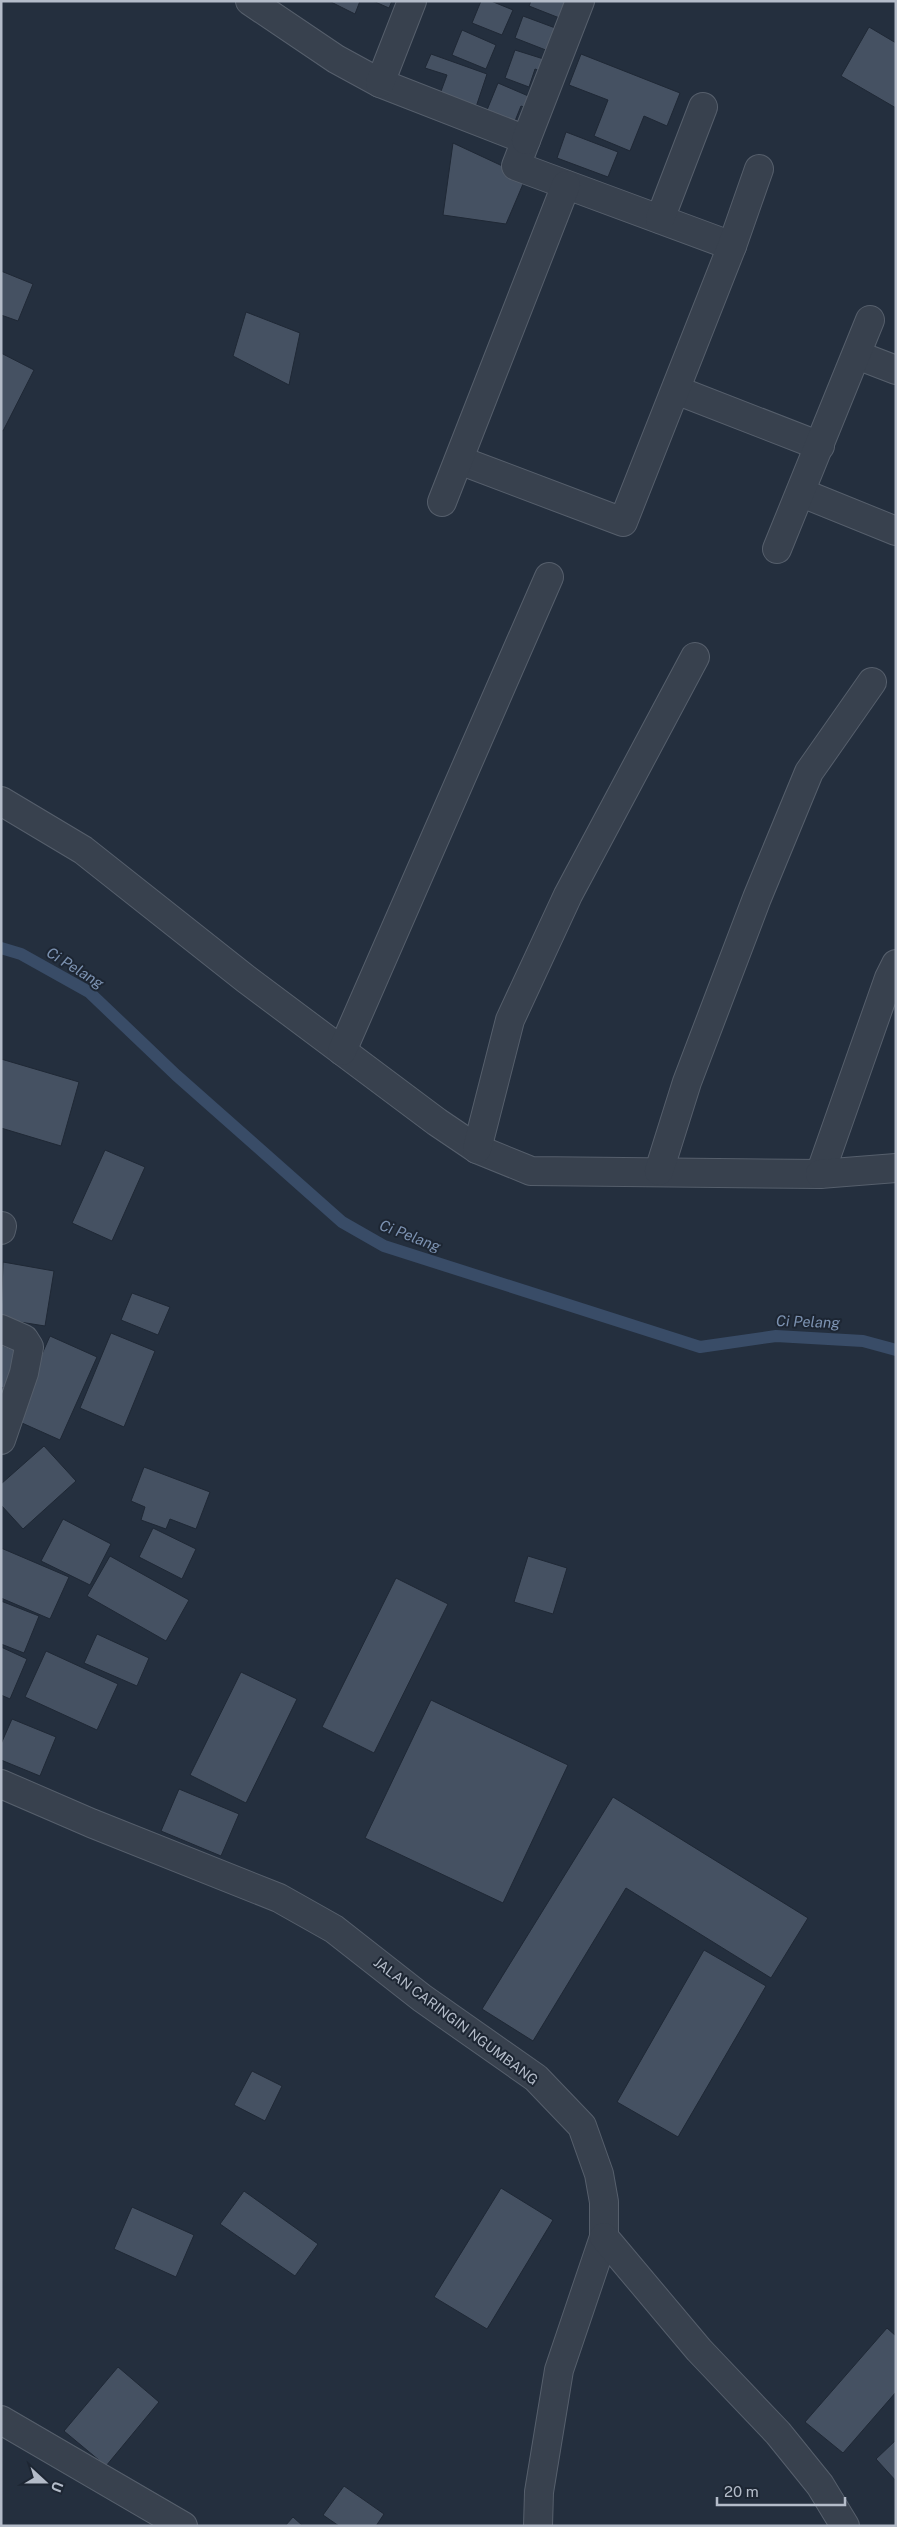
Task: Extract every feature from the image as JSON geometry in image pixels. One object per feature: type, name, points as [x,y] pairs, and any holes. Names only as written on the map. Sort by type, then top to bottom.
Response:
[{"type":"street","points":[[250,1],[336,59],[380,82],[526,140]]},
{"type":"street","points":[[380,82],[412,1]]},
{"type":"street","points":[[580,1],[516,166],[732,246]]},
{"type":"street","points":[[660,219],[703,107]]},
{"type":"street","points":[[459,460],[623,522],[732,246],[759,170]]},
{"type":"street","points":[[442,502],[566,185]]},
{"type":"street","points":[[777,549],[802,493],[870,320]]},
{"type":"street","points":[[857,355],[896,370]]},
{"type":"street","points":[[676,390],[820,446]]},
{"type":"street","points":[[802,493],[896,531]]},
{"type":"street","points":[[342,1051],[549,577]]},
{"type":"street","points":[[477,1149],[510,1020],[568,895],[695,657]]},
{"type":"street","points":[[658,1171],[687,1082],[756,898],[809,772],[872,682]]},
{"type":"street","points":[[1,801],[83,850],[246,979],[437,1122],[477,1149],[531,1172],[658,1171],[820,1174],[896,1168]]},
{"type":"street","points":[[820,1174],[889,978],[896,964]]},
{"type":"street","points":[[1,1329],[24,1339],[29,1347],[24,1373],[1,1440]]},
{"type":"street","name":"JALAN CARINGIN NGUMBANG","points":[[1,1784],[91,1823],[279,1898],[334,1929],[422,1998],[536,2078],[582,2126],[600,2174],[604,2202],[604,2236],[559,2370],[539,2492],[538,2526]]},
{"type":"street","points":[[604,2236],[699,2350],[778,2433],[820,2485],[845,2526]]},
{"type":"street","points":[[1,2420],[183,2526]]},
{"type":"building","points":[[329,1],[360,1],[355,14]]},
{"type":"building","points":[[373,1],[392,1],[389,8]]},
{"type":"building","points":[[481,1],[491,1],[513,10],[502,35],[472,23]]},
{"type":"building","points":[[531,1],[575,1],[562,19],[529,6]]},
{"type":"building","points":[[523,16],[558,29],[556,54],[515,38]]},
{"type":"building","points":[[869,27],[896,43],[896,108],[841,76]]},
{"type":"building","points":[[462,30],[496,45],[486,69],[452,55]]},
{"type":"building","points":[[515,50],[550,61],[546,73],[535,69],[529,87],[505,78]]},
{"type":"building","points":[[431,54],[487,74],[476,107],[440,94],[447,75],[425,68]]},
{"type":"building","points":[[581,54],[680,93],[667,126],[644,116],[630,151],[594,136],[608,100],[569,85]]},
{"type":"building","points":[[498,83],[533,98],[529,109],[521,106],[515,121],[487,110]]},
{"type":"building","points":[[566,132],[618,152],[608,177],[557,158]]},
{"type":"building","points":[[453,143],[526,177],[506,224],[443,215]]},
{"type":"building","points":[[1,271],[33,284],[18,321],[1,315]]},
{"type":"building","points":[[246,312],[300,333],[289,385],[233,356]]},
{"type":"building","points":[[1,353],[34,370],[3,431],[1,430]]},
{"type":"building","points":[[1,1059],[79,1082],[61,1146],[1,1128]]},
{"type":"building","points":[[105,1150],[145,1167],[112,1241],[72,1223]]},
{"type":"building","points":[[3,1262],[54,1271],[45,1326],[1,1319]]},
{"type":"building","points":[[132,1293],[170,1307],[158,1335],[121,1320]]},
{"type":"building","points":[[111,1333],[155,1351],[124,1427],[80,1408]]},
{"type":"building","points":[[50,1336],[97,1357],[60,1440],[13,1419]]},
{"type":"building","points":[[1,1345],[22,1353],[8,1389],[1,1387]]},
{"type":"building","points":[[44,1446],[76,1481],[23,1529],[1,1505],[1,1484]]},
{"type":"building","points":[[144,1467],[210,1492],[196,1529],[170,1519],[166,1529],[141,1520],[145,1507],[131,1501]]},
{"type":"building","points":[[63,1519],[111,1544],[90,1585],[41,1561]]},
{"type":"building","points":[[153,1528],[196,1549],[182,1579],[139,1557]]},
{"type":"building","points":[[1,1548],[69,1577],[50,1619],[1,1598]]},
{"type":"building","points":[[110,1556],[189,1600],[166,1641],[87,1596]]},
{"type":"building","points":[[528,1556],[567,1568],[553,1614],[514,1602]]},
{"type":"building","points":[[396,1578],[448,1604],[374,1753],[322,1727]]},
{"type":"building","points":[[1,1601],[39,1616],[24,1653],[1,1644]]},
{"type":"building","points":[[97,1634],[149,1658],[137,1686],[84,1663]]},
{"type":"building","points":[[1,1647],[27,1659],[10,1699],[1,1695]]},
{"type":"building","points":[[46,1651],[118,1684],[97,1730],[25,1697]]},
{"type":"building","points":[[241,1672],[297,1699],[246,1803],[190,1775]]},
{"type":"building","points":[[431,1700],[568,1765],[503,1903],[365,1838]]},
{"type":"building","points":[[12,1719],[56,1737],[40,1776],[1,1760],[1,1744]]},
{"type":"building","points":[[179,1789],[239,1814],[221,1856],[161,1831]]},
{"type":"building","points":[[613,1797],[808,1918],[771,1978],[626,1888],[533,2041],[482,2009]]},
{"type":"building","points":[[704,1950],[766,1986],[678,2137],[617,2102]]},
{"type":"building","points":[[252,2071],[282,2086],[265,2121],[234,2105]]},
{"type":"building","points":[[501,2188],[553,2220],[487,2329],[434,2297]]},
{"type":"building","points":[[244,2191],[318,2244],[295,2276],[220,2224]]},
{"type":"building","points":[[132,2207],[194,2235],[176,2277],[114,2249]]},
{"type":"building","points":[[887,2328],[896,2336],[896,2392],[843,2453],[805,2422]]},
{"type":"building","points":[[118,2367],[159,2402],[106,2466],[64,2431]]},
{"type":"building","points":[[896,2440],[896,2481],[876,2459]]},
{"type":"building","points":[[344,2486],[384,2514],[376,2526],[339,2526],[323,2515]]},
{"type":"building","points":[[293,2517],[303,2526],[285,2526]]},
{"type":"waterway","name":"Ci Pelang","points":[[1,948],[21,954],[89,992],[176,1075],[342,1222],[384,1246],[700,1347],[776,1336],[863,1341],[896,1350]]}]
